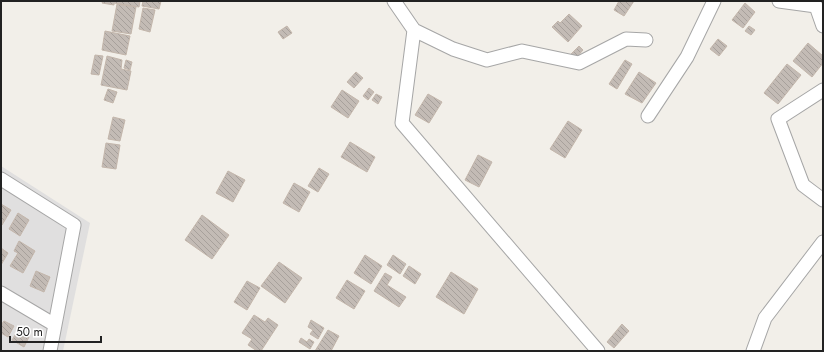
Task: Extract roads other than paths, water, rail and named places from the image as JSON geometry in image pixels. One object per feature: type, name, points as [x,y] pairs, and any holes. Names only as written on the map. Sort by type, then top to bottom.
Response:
[{"type":"street","points":[[394,1],[414,30],[453,49],[487,60],[522,52],[580,64],[626,39],[646,40]]},
{"type":"street","points":[[648,116],[687,58],[714,1]]},
{"type":"street","points":[[778,1],[816,6],[823,26]]},
{"type":"street","points":[[414,30],[402,123],[598,351]]},
{"type":"street","points":[[823,90],[778,119],[803,185],[823,200]]},
{"type":"street","points":[[1,180],[74,225],[50,351]]},
{"type":"street","points":[[752,351],[766,318],[823,242]]},
{"type":"street","points":[[1,293],[55,325]]}]
